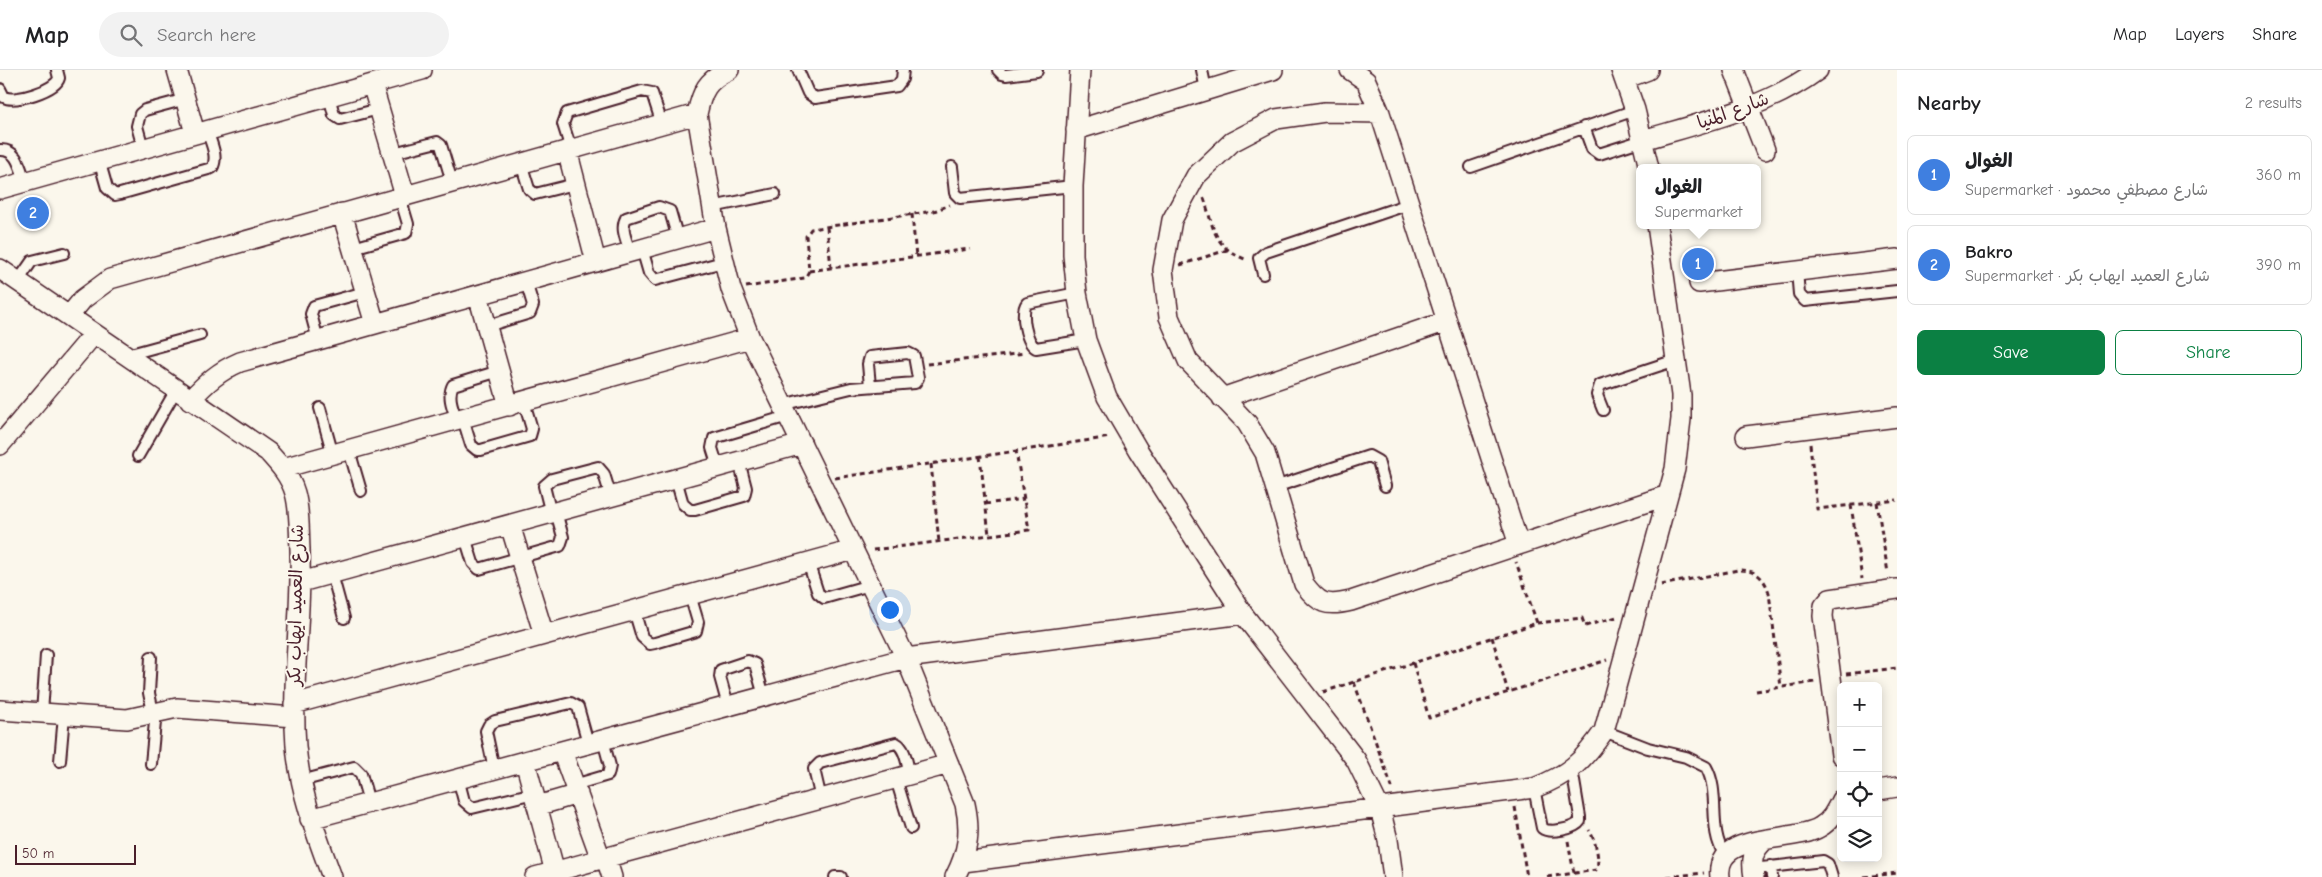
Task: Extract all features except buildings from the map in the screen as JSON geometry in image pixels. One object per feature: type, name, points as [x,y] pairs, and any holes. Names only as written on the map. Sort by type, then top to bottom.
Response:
[{"type":"street","points":[[177,70],[186,99],[201,131]]},
{"type":"street","points":[[0,189],[421,70]]},
{"type":"street","points":[[729,70],[717,75],[702,92],[697,114],[723,262],[750,338],[906,658],[965,804],[969,823],[968,843],[959,869],[1534,788],[1554,781],[1572,769],[1587,755],[1604,731],[1675,469],[1681,419],[1681,395],[1658,229]]},
{"type":"street","points":[[1080,70],[1072,186],[1076,293],[1086,340],[1107,397],[1243,614],[1356,760],[1380,809],[1388,840],[1393,877]]},
{"type":"street","points":[[1076,130],[1273,70]]},
{"type":"street","points":[[1350,70],[1366,80],[1380,114],[1447,321],[1515,546]]},
{"type":"street","points":[[1648,70],[1623,74],[1635,110],[1648,164]]},
{"type":"street","points":[[1734,70],[1765,150]]},
{"type":"street","name":"شارع المنيا","points":[[1643,140],[1749,109],[1793,86],[1818,70]]},
{"type":"street","points":[[372,84],[393,153],[403,196]]},
{"type":"street","points":[[1380,114],[1325,112],[1276,119],[1232,142],[1196,176],[1172,220],[1163,270],[1169,317],[1188,361],[1247,423],[1265,453],[1304,584],[1315,599],[1333,605],[1668,495]]},
{"type":"street","points":[[68,316],[90,293],[110,279],[697,114]]},
{"type":"street","points":[[568,150],[596,262]]},
{"type":"street","points":[[342,213],[375,324]]},
{"type":"street","points":[[183,395],[223,370],[240,362],[716,228]]},
{"type":"street","points":[[1699,283],[1897,259]]},
{"type":"street","name":"شارع العميد ايهاب بكر","points":[[0,269],[268,452],[283,468],[295,492],[298,518],[301,582],[294,710],[301,781],[310,819],[332,877]]},
{"type":"street","points":[[478,295],[499,371],[517,404]]},
{"type":"street","points":[[1222,398],[1447,321]]},
{"type":"street","points":[[0,445],[94,334]]},
{"type":"street","points":[[283,468],[750,338]]},
{"type":"street","points":[[1746,436],[1897,417]]},
{"type":"street","points":[[301,582],[802,444]]},
{"type":"street","points":[[510,525],[544,635]]},
{"type":"street","points":[[0,710],[127,719],[177,708],[294,710],[544,635],[854,551]]},
{"type":"street","points":[[1837,727],[1823,616],[1824,606],[1830,599],[1894,589]]},
{"type":"street","points":[[310,819],[906,658],[1243,614]]},
{"type":"street","points":[[562,751],[612,877]]},
{"type":"street","points":[[525,761],[555,872]]},
{"type":"street","points":[[535,877],[949,764]]},
{"type":"street","points":[[1882,789],[1897,787]]},
{"type":"street","points":[[536,800],[576,790]]},
{"type":"street","points":[[1722,868],[1732,848],[1765,840],[1804,835],[1822,827],[1837,809]]},
{"type":"street","points":[[1759,871],[1754,851],[1765,840]]},
{"type":"lane","points":[[0,89],[7,98],[16,100],[54,87],[59,78],[57,70]]},
{"type":"lane","points":[[798,70],[808,93],[815,98],[897,86],[902,80],[903,70]]},
{"type":"lane","points":[[998,70],[1006,75],[1037,70]]},
{"type":"lane","points":[[1202,70],[1206,90]]},
{"type":"lane","points":[[568,150],[563,124],[566,113],[633,94],[647,91],[652,94],[662,124]]},
{"type":"lane","points":[[329,96],[334,115],[340,119],[380,109]]},
{"type":"lane","points":[[143,148],[137,126],[140,114],[145,110],[186,99]]},
{"type":"lane","points":[[1471,167],[1635,110]]},
{"type":"lane","points":[[1584,128],[1592,148],[1599,154],[1643,140]]},
{"type":"lane","points":[[99,160],[107,188],[110,192],[115,195],[130,192],[212,168],[215,163],[215,157],[201,131]]},
{"type":"lane","points":[[393,153],[436,142],[442,145],[452,182]]},
{"type":"lane","points":[[0,150],[8,150],[14,155],[25,181]]},
{"type":"lane","points":[[522,163],[529,189],[535,194],[575,184]]},
{"type":"lane","points":[[952,167],[956,196],[964,198],[1072,186]]},
{"type":"lane","points":[[712,206],[775,194]]},
{"type":"lane","points":[[353,248],[406,233],[408,224],[403,196]]},
{"type":"lane","points":[[1263,274],[1259,258],[1266,252],[1409,204]]},
{"type":"lane","points":[[678,239],[670,211],[659,207],[631,215],[626,218],[623,224],[636,251],[655,280],[723,262]]},
{"type":"lane","points":[[18,281],[32,261],[64,253]]},
{"type":"lane","points":[[1797,271],[1799,294],[1805,301],[1897,291]]},
{"type":"lane","points":[[487,326],[530,312],[532,305],[526,282]]},
{"type":"lane","points":[[318,340],[311,314],[314,306],[365,292]]},
{"type":"lane","points":[[1076,293],[1032,302],[1024,307],[1029,341],[1036,348],[1086,340]]},
{"type":"lane","points":[[126,355],[200,336]]},
{"type":"lane","points":[[718,467],[712,448],[714,438],[785,410],[850,388],[915,383],[918,378],[914,356],[911,353],[870,357],[868,364],[870,386]]},
{"type":"lane","points":[[1603,410],[1597,395],[1600,385],[1676,360]]},
{"type":"lane","points":[[499,371],[453,385],[450,391],[450,398],[471,445],[477,450],[481,450],[530,436],[532,429],[517,404]]},
{"type":"lane","points":[[138,456],[183,395]]},
{"type":"lane","points":[[320,408],[361,491]]},
{"type":"lane","points":[[1275,487],[1369,456],[1378,461],[1385,486]]},
{"type":"lane","points":[[676,479],[683,504],[686,508],[695,510],[744,496],[746,488],[739,461]]},
{"type":"lane","points":[[465,537],[473,563],[479,569],[521,558],[560,546],[563,537],[544,492],[547,482],[598,467],[602,469],[611,497]]},
{"type":"lane","points":[[808,562],[818,593],[824,598],[870,585]]},
{"type":"lane","points":[[332,574],[344,618]]},
{"type":"lane","points":[[634,610],[642,637],[650,644],[696,631],[698,622],[690,595]]},
{"type":"lane","points":[[42,713],[46,655]]},
{"type":"lane","points":[[151,656],[150,693],[154,712],[151,764]]},
{"type":"lane","points":[[728,706],[720,677],[721,670],[748,661],[755,664],[764,696]]},
{"type":"lane","points":[[494,769],[486,731],[489,724],[571,703],[578,707],[610,766],[608,775],[576,790]]},
{"type":"lane","points":[[60,762],[64,715]]},
{"type":"lane","points":[[1604,731],[1648,748],[1686,757],[1706,767],[1711,780],[1722,868]]},
{"type":"lane","points":[[821,799],[814,769],[820,762],[896,743],[901,745],[903,750],[903,777],[911,828]]},
{"type":"lane","points":[[301,781],[354,767],[361,774],[369,802]]},
{"type":"lane","points":[[1534,788],[1542,828],[1550,831],[1574,826],[1580,821],[1572,769]]},
{"type":"lane","points":[[458,778],[464,801],[472,808],[536,800]]},
{"type":"lane","points":[[1759,871],[1823,861],[1828,864],[1832,877]]},
{"type":"lane","points":[[1759,871],[1772,877]]},
{"type":"lane","points":[[835,877],[842,877]]},
{"type":"path","points":[[1196,176],[1218,242],[1227,250],[1242,258],[1259,262]]},
{"type":"path","points":[[731,288],[802,279],[807,276],[809,271],[806,233],[811,229],[944,209],[956,196]]},
{"type":"path","points":[[912,214],[916,257]]},
{"type":"path","points":[[827,227],[831,268]]},
{"type":"path","points":[[809,271],[970,249]]},
{"type":"path","points":[[1163,270],[1227,250]]},
{"type":"path","points":[[916,365],[1012,355],[1036,348]]},
{"type":"path","points":[[1808,428],[1816,509],[1897,500]]},
{"type":"path","points":[[820,480],[1129,434]]},
{"type":"path","points":[[854,551],[1029,530],[1016,451]]},
{"type":"path","points":[[980,456],[989,535]]},
{"type":"path","points":[[930,464],[940,542]]},
{"type":"path","points":[[986,504],[1024,499]]},
{"type":"path","points":[[1877,502],[1894,589]]},
{"type":"path","points":[[1851,505],[1864,593]]},
{"type":"path","points":[[1515,546],[1537,622]]},
{"type":"path","points":[[1642,589],[1738,570],[1749,570],[1759,574],[1766,582],[1769,593],[1781,687]]},
{"type":"path","points":[[1308,698],[1537,622],[1582,618],[1585,626],[1635,612]]},
{"type":"path","points":[[1492,637],[1508,692]]},
{"type":"path","points":[[1413,663],[1429,718],[1624,654]]},
{"type":"path","points":[[1756,691],[1897,668]]},
{"type":"path","points":[[1354,682],[1399,806]]},
{"type":"path","points":[[1513,791],[1527,877]]},
{"type":"path","points":[[1547,877],[1594,871],[1598,866],[1591,834],[1580,821]]},
{"type":"path","points":[[1566,828],[1574,874]]},
{"type":"path","points":[[1667,877],[1722,868]]},
{"type":"path","points":[[1864,877],[1897,873]]},
{"type":"place","name":"Bakro","points":[[33,213]]},
{"type":"place","name":"الغوال","points":[[1698,264]]}]
